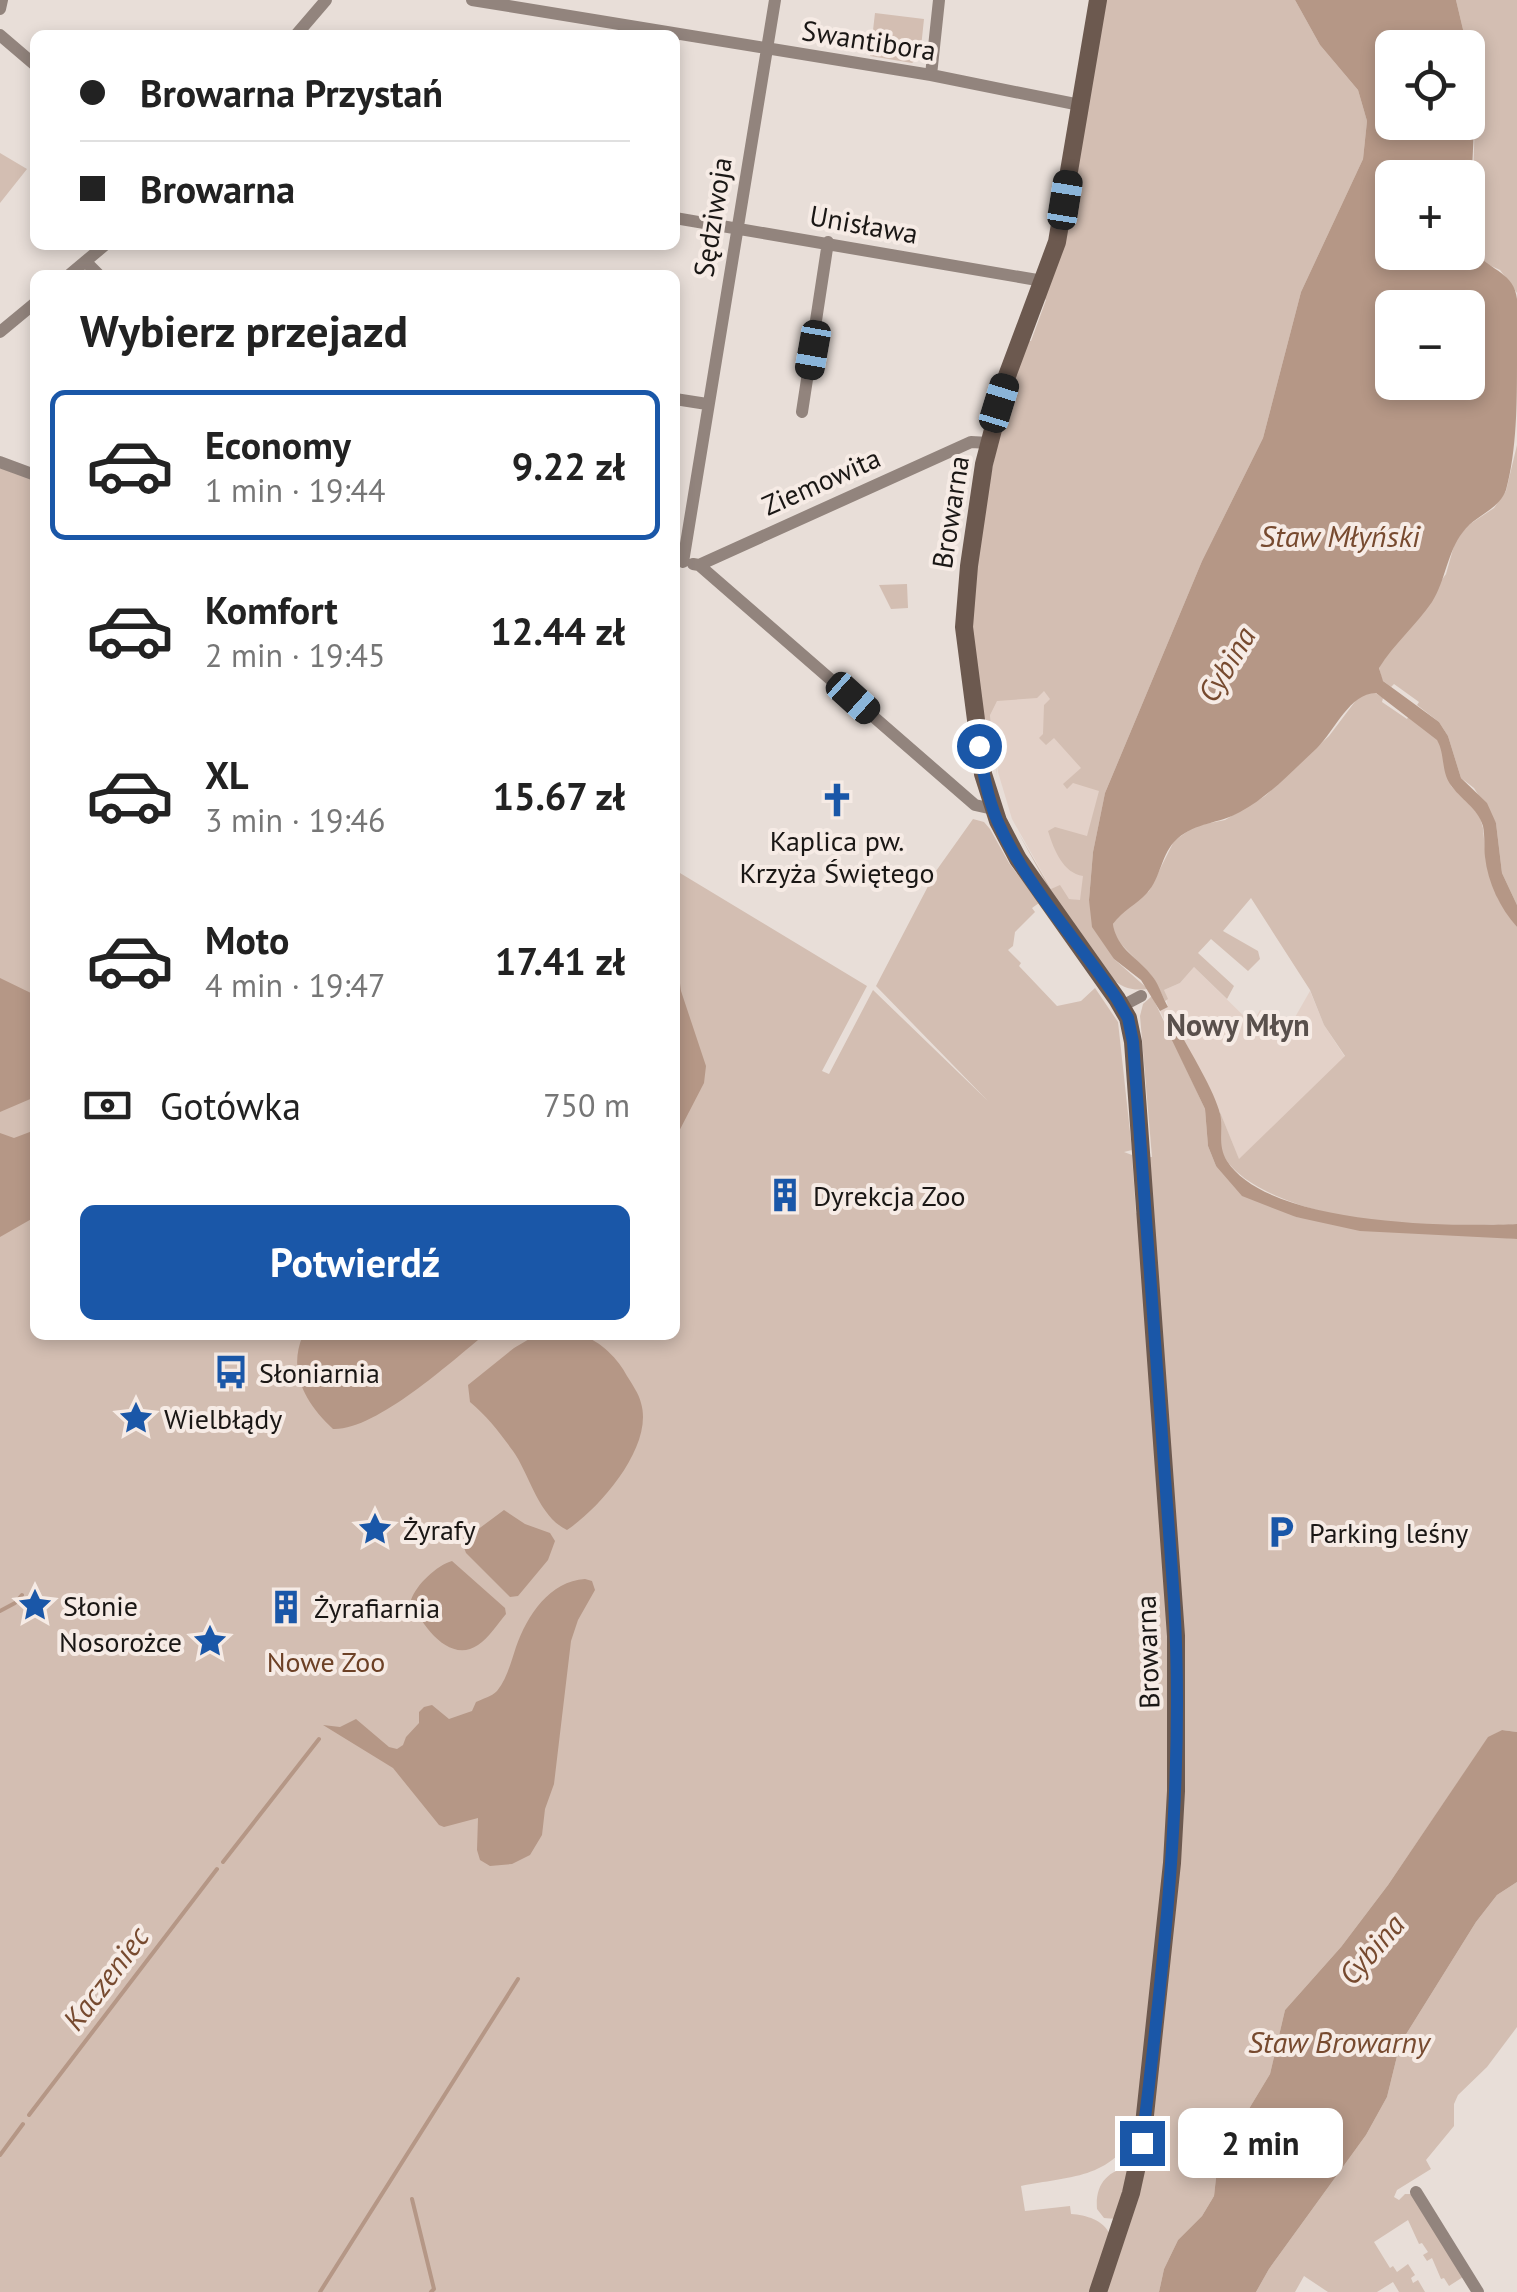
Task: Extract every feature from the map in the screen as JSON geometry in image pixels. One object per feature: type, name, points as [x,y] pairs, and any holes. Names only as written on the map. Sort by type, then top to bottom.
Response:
[{"type":"street","points":[[0,9],[2,0]]},
{"type":"street","points":[[300,30],[326,0]]},
{"type":"street","name":"Swantibora","points":[[472,0],[653,30]]},
{"type":"street","name":"Sędziwoja","points":[[680,556],[775,0]]},
{"type":"street","points":[[930,75],[938,0]]},
{"type":"street","name":"Browarna","points":[[1098,0],[1060,225],[1044,281],[1007,376],[989,443],[976,505],[964,626],[983,774],[993,809],[1018,859],[1122,1006],[1133,1042],[1174,1600],[1176,1762],[1172,1863],[1142,2143],[1132,2193],[1098,2292]]},
{"type":"street","points":[[0,34],[30,61]]},
{"type":"street","name":"Swantibora","points":[[680,34],[930,75],[1080,105]]},
{"type":"street","name":"Unisława","points":[[680,219],[1044,281]]},
{"type":"street","points":[[802,412],[828,242]]},
{"type":"street","points":[[76,270],[99,250]]},
{"type":"street","points":[[86,262],[94,270]]},
{"type":"street","points":[[0,332],[30,307]]},
{"type":"street","points":[[680,400],[708,404]]},
{"type":"street","name":"Ziemowita","points":[[699,565],[971,442],[989,443]]},
{"type":"street","points":[[0,462],[30,473]]},
{"type":"street","points":[[680,561],[699,565],[975,805],[993,809]]},
{"type":"street","points":[[1122,1006],[1141,996]]},
{"type":"street","points":[[1416,2192],[1478,2292]]},
{"type":"shaded area","points":[[1159,538],[1082,901],[1069,899],[1052,890],[1012,819],[998,772],[988,700]]},
{"type":"shaded area","points":[[1194,967],[1252,1024],[1260,1010],[1290,1026],[1310,991],[1324,1025],[1345,1057],[1239,1160],[1175,1022],[1167,1025],[1160,1011],[1168,1007],[1164,990],[1180,983]]},
{"type":"green space","points":[[1104,0],[1295,0],[1320,45],[1358,90],[1367,121],[1363,159],[1301,292],[1263,438],[1202,561],[1105,793],[1093,852],[1089,900],[1114,959],[1148,989],[1142,990],[1128,988],[1110,977],[1048,887],[1018,832],[1051,889],[1060,885],[1069,899],[1080,900],[1083,876],[1065,865],[1048,831],[1055,827],[1087,836],[1099,791],[1073,783],[1067,789],[1063,784],[1081,768],[1054,738],[1046,745],[1039,738],[1043,734],[1044,705],[1050,699],[1044,691],[1037,698],[997,701],[990,715],[997,776],[971,641],[982,524],[994,463],[1027,341],[1031,341],[1046,300],[1043,298]]},
{"type":"green space","points":[[1456,0],[1517,0],[1517,293],[1500,270],[1485,263],[1485,160],[1474,160],[1474,140],[1485,140],[1485,30],[1463,30]]},
{"type":"green space","points":[[875,13],[924,19],[920,57],[912,63],[870,56]]},
{"type":"green space","points":[[0,153],[27,169],[0,203]]},
{"type":"green space","points":[[1517,445],[1517,905],[1502,873],[1496,823],[1474,788],[1461,778],[1448,736],[1439,722],[1417,705],[1419,702],[1382,680],[1379,667],[1446,574],[1455,542],[1467,526],[1494,508],[1506,491]]},
{"type":"green space","name":"Nowe Zoo","points":[[0,467],[30,478],[30,1340],[680,1340],[680,873],[867,986],[822,1071],[829,1074],[873,990],[988,1101],[876,986],[936,871],[973,819],[984,822],[1039,903],[1015,932],[1013,946],[1008,950],[1057,1006],[1081,1001],[1095,988],[1118,1022],[1132,1150],[1124,1152],[1132,1155],[1136,1213],[1140,1213],[1171,1661],[1166,1861],[1137,2129],[1127,2146],[1102,2167],[1021,2186],[1025,2211],[1070,2206],[1071,2214],[1094,2219],[1107,2230],[1110,2235],[1091,2292],[0,2292]]},
{"type":"green space","points":[[907,584],[908,608],[891,609],[879,585]]},
{"type":"green space","points":[[1374,692],[1383,698],[1382,702],[1407,719],[1409,716],[1437,739],[1451,786],[1479,814],[1486,861],[1498,899],[1517,927],[1517,1224],[1419,1224],[1344,1217],[1278,1197],[1239,1174],[1226,1160],[1219,1143],[1220,1112],[1239,1159],[1345,1056],[1324,1025],[1310,990],[1251,898],[1223,931],[1258,951],[1260,959],[1248,971],[1211,939],[1198,953],[1234,986],[1227,999],[1194,967],[1180,983],[1164,990],[1168,999],[1165,1001],[1153,977],[1116,939],[1113,924],[1149,891],[1174,841],[1195,826],[1225,820],[1265,796],[1329,736],[1360,695]]},
{"type":"green space","points":[[1152,996],[1205,1109],[1208,1146],[1216,1166],[1296,1217],[1517,1239],[1517,1732],[1502,1730],[1488,1738],[1388,1885],[1341,1947],[1285,2010],[1270,2074],[1218,2160],[1214,2196],[1202,2216],[1178,2240],[1164,2269],[1159,2292],[1107,2292],[1136,2198],[1179,1861],[1148,1157],[1152,1157],[1140,1016],[1143,1004]]},
{"type":"green space","points":[[1517,1882],[1517,2027],[1487,2067],[1458,2095],[1454,2126],[1426,2160],[1431,2169],[1397,2190],[1394,2197],[1399,2200],[1411,2194],[1463,2277],[1449,2286],[1441,2279],[1432,2258],[1427,2261],[1423,2255],[1428,2252],[1419,2244],[1408,2220],[1374,2242],[1390,2268],[1393,2266],[1397,2272],[1408,2264],[1415,2275],[1411,2278],[1413,2283],[1418,2280],[1425,2292],[1399,2292],[1393,2282],[1377,2292],[1328,2292],[1304,2276],[1295,2292],[1256,2292],[1366,2135],[1387,2097],[1400,2044],[1476,1922],[1497,1895]]},
{"type":"green space","points":[[1131,2167],[1116,2219],[1104,2218],[1097,2209],[1097,2200],[1104,2180],[1115,2171]]},
{"type":"water","name":"Staw Młyński","points":[[1295,0],[1456,0],[1463,30],[1375,30],[1375,140],[1473,140],[1472,160],[1375,160],[1375,270],[1485,270],[1485,261],[1509,280],[1517,299],[1512,459],[1502,497],[1463,532],[1432,602],[1379,668],[1383,681],[1439,722],[1448,736],[1461,778],[1487,803],[1496,823],[1502,873],[1517,905],[1517,927],[1492,886],[1481,820],[1450,784],[1437,740],[1376,693],[1366,695],[1350,706],[1317,748],[1251,806],[1192,829],[1177,839],[1152,887],[1113,924],[1123,947],[1157,984],[1168,1007],[1160,1011],[1141,980],[1114,959],[1092,927],[1089,900],[1093,852],[1105,793],[1202,561],[1263,438],[1301,292],[1363,159],[1367,121],[1358,90],[1320,45]]},
{"type":"water","points":[[0,978],[30,993],[30,1099],[0,1112]]},
{"type":"water","points":[[680,984],[706,1066],[704,1083],[680,1129]]},
{"type":"water","points":[[1174,1021],[1215,1100],[1227,1161],[1248,1182],[1280,1198],[1362,1218],[1517,1224],[1517,1239],[1360,1231],[1296,1217],[1242,1196],[1216,1166],[1208,1146],[1205,1109],[1169,1034],[1167,1025]]},
{"type":"water","points":[[30,1132],[30,1220],[0,1237],[0,1133],[14,1138]]},
{"type":"water","points":[[302,1340],[478,1340],[391,1407],[350,1427],[333,1429],[307,1398],[298,1374]]},
{"type":"water","points":[[528,1340],[596,1342],[619,1364],[641,1403],[640,1438],[632,1456],[594,1507],[567,1530],[549,1515],[513,1451],[470,1402],[468,1385]]},
{"type":"water","points":[[504,1510],[525,1524],[550,1533],[555,1541],[548,1560],[518,1596],[510,1597],[466,1553],[463,1545]]},
{"type":"water","points":[[452,1561],[505,1608],[506,1614],[490,1634],[467,1650],[446,1646],[437,1639],[411,1600],[428,1576]]},
{"type":"water","points":[[585,1579],[592,1581],[595,1590],[571,1641],[554,1784],[545,1809],[542,1835],[530,1855],[512,1864],[490,1866],[480,1860],[477,1850],[478,1818],[439,1825],[393,1768],[323,1725],[340,1727],[356,1719],[389,1747],[397,1749],[419,1723],[419,1712],[424,1707],[432,1705],[449,1719],[472,1711],[476,1702],[497,1691],[533,1612],[561,1586]]},
{"type":"water","name":"Staw Browarny","points":[[1502,1730],[1517,1732],[1517,1882],[1497,1895],[1476,1922],[1400,2044],[1387,2097],[1366,2135],[1256,2292],[1159,2292],[1164,2269],[1178,2240],[1202,2216],[1214,2196],[1218,2160],[1270,2074],[1285,2010],[1341,1947],[1388,1885],[1488,1737]]},
{"type":"waterway","points":[[0,1611],[22,1595]]},
{"type":"waterway","name":"Kaczeniec","points":[[223,1862],[319,1739]]},
{"type":"waterway","name":"Kaczeniec","points":[[29,2115],[217,1869]]},
{"type":"waterway","points":[[320,2292],[518,1979]]},
{"type":"waterway","name":"Kaczeniec","points":[[0,2155],[23,2124]]},
{"type":"waterway","points":[[412,2199],[434,2289],[431,2292]]},
{"type":"place","name":"Kaplica pw. Krzyża Świętego","points":[[837,800]]},
{"type":"place","name":"Dyrekcja Zoo","points":[[785,1195]]},
{"type":"place","name":"Słoniarnia","points":[[231,1372]]},
{"type":"place","name":"Wielbłądy","points":[[136,1418]]},
{"type":"place","name":"Żyrafy","points":[[375,1529]]},
{"type":"place","name":"Parking leśny","points":[[1281,1532]]},
{"type":"place","name":"Słonie","points":[[35,1605]]},
{"type":"place","name":"Żyrafiarnia","points":[[286,1607]]},
{"type":"place","name":"Nosorożce","points":[[210,1641]]},
{"type":"district","name":"Nowy Młyn","points":[[1238,1024]]},
{"type":"route","points":[[979,746],[987,790],[1003,833],[1117,999],[1128,1018],[1133,1042],[1177,1682],[1172,1863],[1142,2143]]},
{"type":"water label","name":"Cybina","points":[[1226,664]]},
{"type":"water label","name":"Cybina","points":[[1371,1949]]}]
